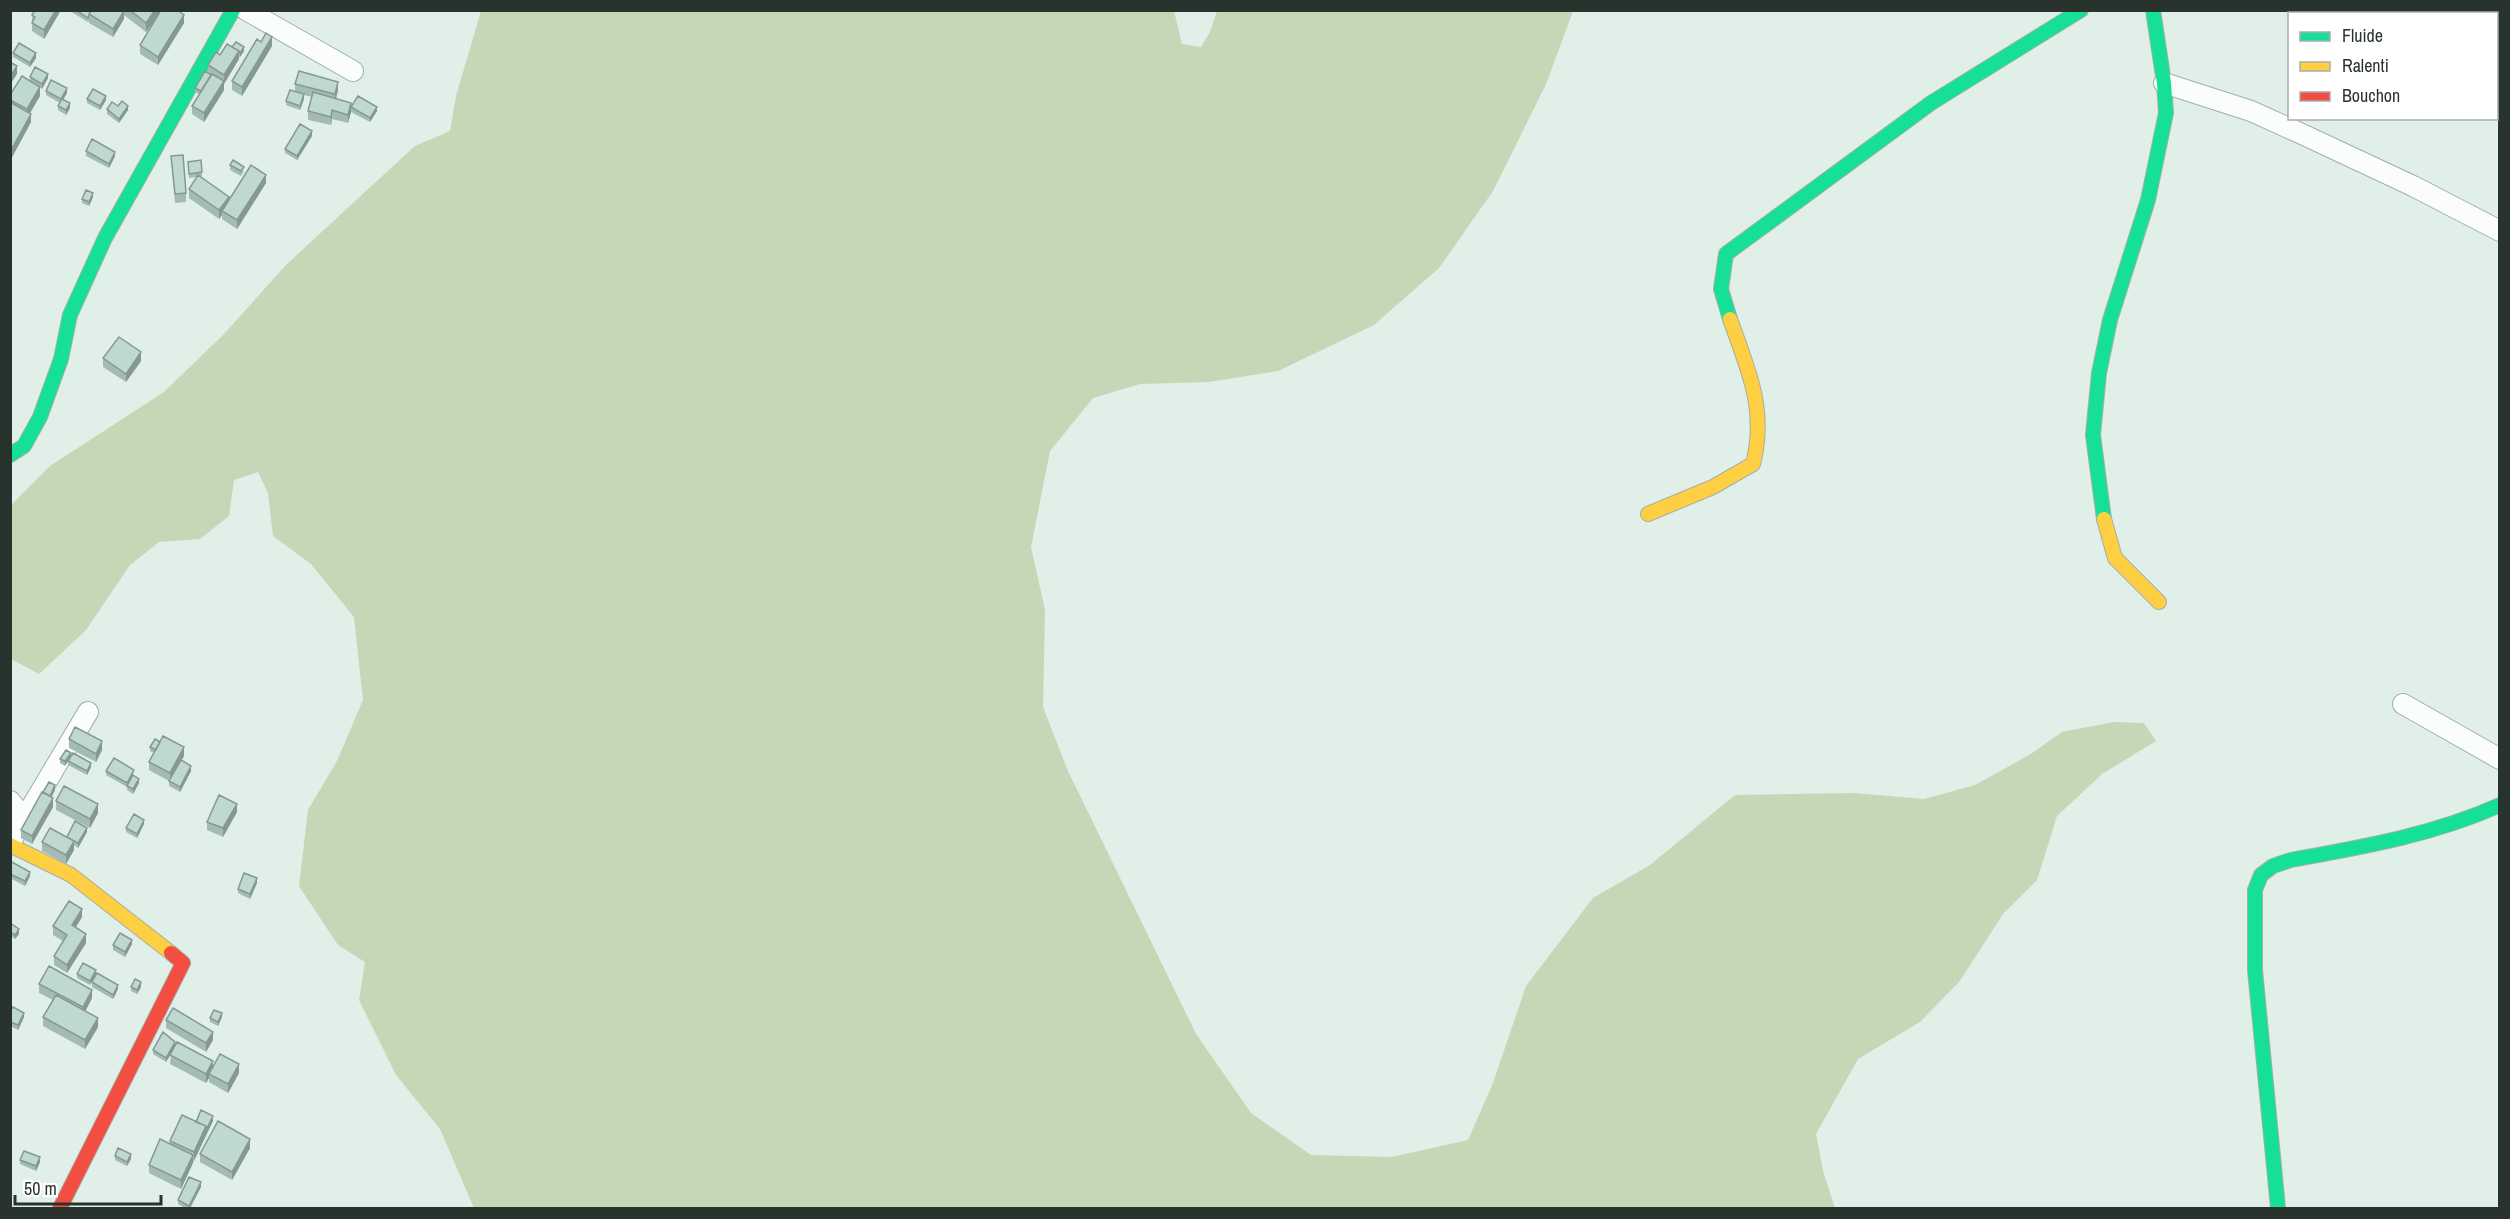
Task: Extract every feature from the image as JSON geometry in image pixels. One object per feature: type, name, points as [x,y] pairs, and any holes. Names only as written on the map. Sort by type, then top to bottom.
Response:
[{"type":"street","points":[[10,455],[24,446],[40,417],[61,359],[70,315],[105,238],[233,10]]},
{"type":"street","points":[[246,10],[353,71]]},
{"type":"street","points":[[1648,514],[1713,487],[1754,464],[1760,445],[1760,419],[1755,390],[1723,300],[1721,282],[1726,254],[1931,103],[2081,10]]},
{"type":"street","points":[[2153,10],[2166,113],[2148,200],[2109,320],[2099,373],[2093,435],[2104,518],[2115,558],[2159,602]]},
{"type":"street","points":[[2164,83],[2251,111],[2413,186],[2499,231]]},
{"type":"street","points":[[2403,704],[2499,759]]},
{"type":"street","points":[[60,1209],[183,963],[71,875],[10,844],[87,712]]},
{"type":"street","points":[[10,801],[25,819]]},
{"type":"street","points":[[2278,1209],[2255,970],[2255,890],[2261,875],[2273,866],[2291,860],[2417,836],[2469,820],[2499,805]]},
{"type":"green space","points":[[481,11],[1174,11],[1182,44],[1201,47],[1210,32],[1217,11],[1573,11],[1546,84],[1493,191],[1439,268],[1374,325],[1278,371],[1209,382],[1140,384],[1093,398],[1050,451],[1031,547],[1045,610],[1043,707],[1068,771],[1196,1034],[1251,1113],[1311,1155],[1392,1157],[1468,1140],[1493,1083],[1526,986],[1593,898],[1650,865],[1735,795],[1854,793],[1924,799],[1975,785],[2031,754],[2062,732],[2114,722],[2144,723],[2156,741],[2102,774],[2057,816],[2037,880],[2003,914],[1959,982],[1920,1022],[1858,1059],[1816,1134],[1823,1171],[1835,1208],[474,1208],[440,1129],[396,1075],[359,1000],[365,962],[338,945],[299,886],[308,810],[337,761],[363,700],[354,617],[311,564],[273,536],[268,493],[258,472],[234,480],[229,516],[200,539],[159,542],[130,565],[86,630],[39,674],[11,659],[10,506],[50,466],[164,392],[224,334],[286,265],[415,146],[450,131],[456,96]]},
{"type":"building","points":[[35,10],[56,10],[44,30],[32,23]]},
{"type":"building","points":[[76,10],[91,10],[88,18]]},
{"type":"building","points":[[91,10],[124,11],[113,29],[89,14]]},
{"type":"building","points":[[130,10],[155,10],[146,23]]},
{"type":"building","points":[[161,10],[177,10],[184,15],[158,57],[140,45]]},
{"type":"building","points":[[266,33],[272,37],[242,87],[232,81],[257,39],[261,42]]},
{"type":"building","points":[[236,42],[244,47],[240,53],[232,47]]},
{"type":"building","points":[[19,43],[36,53],[30,63],[13,53]]},
{"type":"building","points":[[227,44],[239,51],[224,75],[208,65],[216,52],[220,55]]},
{"type":"building","points":[[10,62],[17,66],[10,77]]},
{"type":"building","points":[[35,67],[48,74],[42,84],[30,77]]},
{"type":"building","points":[[205,71],[211,75],[201,91],[195,88]]},
{"type":"building","points":[[299,71],[338,82],[335,94],[295,84]]},
{"type":"building","points":[[212,74],[224,81],[204,113],[192,106]]},
{"type":"building","points":[[22,76],[40,87],[27,109],[10,100],[10,95]]},
{"type":"building","points":[[51,80],[67,88],[61,99],[46,91]]},
{"type":"building","points":[[93,89],[106,96],[100,106],[87,99]]},
{"type":"building","points":[[290,90],[304,94],[300,106],[286,101]]},
{"type":"building","points":[[313,92],[351,103],[348,115],[332,110],[331,117],[308,111]]},
{"type":"building","points":[[358,96],[377,107],[370,118],[351,107]]},
{"type":"building","points":[[62,99],[70,103],[66,110],[58,106]]},
{"type":"building","points":[[122,101],[128,106],[119,119],[107,109],[112,102],[118,106]]},
{"type":"building","points":[[10,102],[31,114],[10,152]]},
{"type":"building","points":[[300,124],[312,131],[297,156],[285,149]]},
{"type":"building","points":[[92,139],[115,152],[109,164],[86,151]]},
{"type":"building","points":[[183,155],[186,193],[175,194],[171,156]]},
{"type":"building","points":[[201,160],[202,172],[189,174],[188,162]]},
{"type":"building","points":[[233,160],[244,167],[241,171],[230,165]]},
{"type":"building","points":[[251,165],[266,175],[237,220],[222,211]]},
{"type":"building","points":[[198,175],[229,197],[219,210],[189,189]]},
{"type":"building","points":[[86,190],[93,193],[89,202],[82,199]]},
{"type":"building","points":[[119,337],[141,352],[126,374],[103,358]]},
{"type":"building","points":[[75,727],[102,741],[96,754],[69,739]]},
{"type":"building","points":[[163,736],[184,747],[170,773],[149,762]]},
{"type":"building","points":[[155,739],[160,742],[156,750],[150,747]]},
{"type":"building","points":[[66,750],[71,753],[65,761],[60,759]]},
{"type":"building","points":[[73,753],[91,763],[87,771],[68,761]]},
{"type":"building","points":[[114,758],[134,770],[127,783],[106,771]]},
{"type":"building","points":[[181,760],[191,766],[180,787],[169,781]]},
{"type":"building","points":[[133,775],[139,779],[133,789],[127,786]]},
{"type":"building","points":[[49,782],[55,785],[50,796],[43,792]]},
{"type":"building","points":[[64,786],[98,804],[90,819],[56,801]]},
{"type":"building","points":[[42,792],[53,798],[32,836],[21,830]]},
{"type":"building","points":[[219,795],[237,804],[223,828],[207,822]]},
{"type":"building","points":[[134,814],[144,820],[137,834],[126,828]]},
{"type":"building","points":[[75,821],[87,828],[78,843],[67,837]]},
{"type":"building","points":[[50,828],[74,841],[66,855],[42,842]]},
{"type":"building","points":[[10,861],[30,872],[25,881],[10,874]]},
{"type":"building","points":[[244,873],[257,878],[250,894],[238,889]]},
{"type":"building","points":[[69,901],[82,909],[72,925],[86,934],[67,965],[54,956],[67,935],[53,926]]},
{"type":"building","points":[[10,923],[19,929],[15,935],[10,932]]},
{"type":"building","points":[[120,933],[132,940],[125,952],[113,945]]},
{"type":"building","points":[[83,963],[96,970],[90,981],[77,974]]},
{"type":"building","points":[[49,966],[92,990],[83,1007],[39,984]]},
{"type":"building","points":[[97,973],[118,985],[113,995],[92,982]]},
{"type":"building","points":[[135,979],[141,982],[137,990],[131,987]]},
{"type":"building","points":[[56,995],[98,1018],[85,1040],[43,1017]]},
{"type":"building","points":[[13,1007],[24,1013],[18,1025],[10,1022],[10,1011]]},
{"type":"building","points":[[173,1008],[213,1032],[206,1043],[166,1020]]},
{"type":"building","points":[[214,1010],[222,1013],[218,1022],[210,1018]]},
{"type":"building","points":[[163,1032],[175,1042],[166,1058],[153,1050]]},
{"type":"building","points":[[177,1042],[213,1061],[206,1074],[170,1055]]},
{"type":"building","points":[[220,1054],[239,1064],[228,1084],[209,1074]]},
{"type":"building","points":[[201,1110],[213,1116],[206,1130],[206,1126],[196,1122]]},
{"type":"building","points":[[182,1115],[206,1126],[194,1152],[170,1141]]},
{"type":"building","points":[[218,1121],[250,1139],[232,1172],[200,1154]]},
{"type":"building","points":[[160,1139],[193,1155],[181,1180],[149,1165]]},
{"type":"building","points":[[118,1148],[131,1154],[127,1162],[115,1156]]},
{"type":"building","points":[[24,1151],[40,1157],[36,1166],[20,1160]]},
{"type":"building","points":[[189,1177],[201,1182],[189,1206],[178,1200]]},
{"type":"traffic: fast","points":[[10,455],[24,446],[40,417],[61,359],[70,315],[105,238],[233,10]]},
{"type":"traffic: fast","points":[[1730,319],[1721,289],[1726,254],[1931,103],[2081,10]]},
{"type":"traffic: fast","points":[[2104,519],[2093,435],[2099,373],[2110,320],[2148,200],[2166,113],[2153,10]]},
{"type":"traffic: fast","points":[[2278,1208],[2255,970],[2255,890],[2261,875],[2273,866],[2291,860],[2371,845],[2423,832],[2500,805]]},
{"type":"traffic: slow","points":[[1648,514],[1713,487],[1753,464],[1757,444],[1757,407],[1749,373],[1730,319]]},
{"type":"traffic: slow","points":[[2104,519],[2115,558],[2159,602]]},
{"type":"traffic: slow","points":[[10,845],[71,875],[171,953]]},
{"type":"traffic: jam","points":[[60,1208],[183,963],[171,953]]}]
